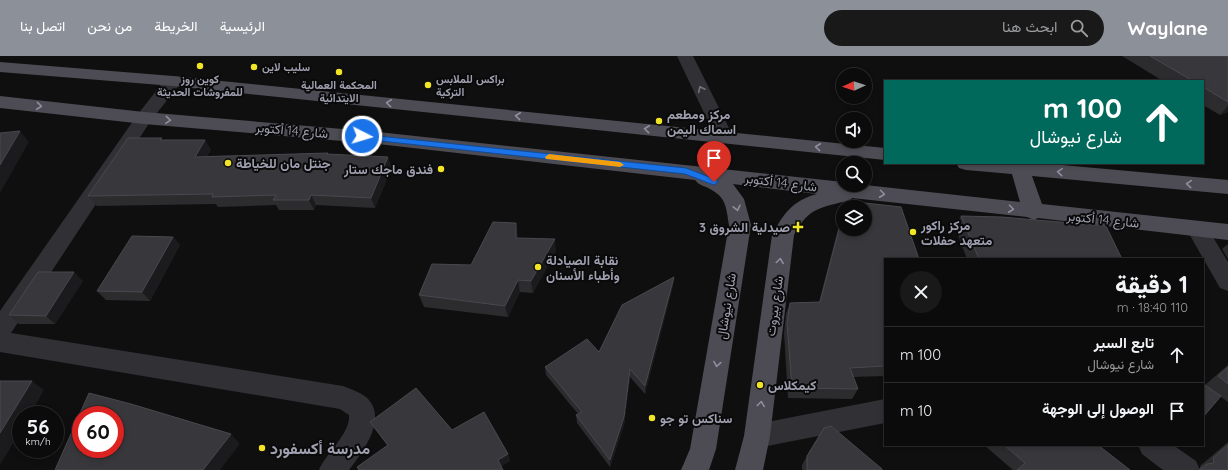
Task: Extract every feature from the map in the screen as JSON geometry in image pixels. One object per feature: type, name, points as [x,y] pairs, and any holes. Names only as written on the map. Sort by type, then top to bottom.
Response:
[{"type":"main road","points":[[0,67],[173,81],[724,136],[884,154]]},
{"type":"main road","name":"شارع 14 أكتوبر","points":[[0,102],[144,118],[378,138],[686,171],[836,189]]},
{"type":"main road","points":[[975,164],[1228,187]]},
{"type":"main road","points":[[1020,169],[1034,212]]},
{"type":"main road","name":"شارع نيوشال","points":[[686,171],[723,186],[729,191],[734,198],[740,224],[703,449],[696,470]]},
{"type":"main road","name":"شارع 14 أكتوبر","points":[[861,192],[1198,230],[1228,232]]},
{"type":"main road","name":"شارع بيروت","points":[[749,470],[756,436],[783,235],[793,217],[805,206],[828,198],[861,192]]},
{"type":"street","points":[[685,56],[724,136]]},
{"type":"street","points":[[0,330],[144,118],[173,81]]},
{"type":"street","points":[[1198,230],[1228,282]]},
{"type":"street","points":[[0,342],[343,398],[355,404],[361,412],[362,422],[358,434],[333,470]]},
{"type":"street","points":[[756,436],[884,411]]},
{"type":"street","points":[[1152,446],[1186,470]]},
{"type":"building","points":[[1150,56],[1228,56],[1228,102],[1204,88],[1204,80],[1191,80]]},
{"type":"building","points":[[20,131],[0,165],[0,133]]},
{"type":"building","points":[[128,138],[205,140],[195,157],[328,153],[327,154],[388,157],[371,198],[311,195],[309,200],[273,200],[276,195],[212,197],[213,194],[88,196]]},
{"type":"building","points":[[872,204],[901,207],[919,258],[884,258],[884,366],[850,368],[858,389],[792,388],[787,323],[790,303],[820,302],[837,236],[872,236]]},
{"type":"building","points":[[961,216],[1002,217],[1106,226],[1122,258],[979,258]]},
{"type":"building","points":[[493,222],[516,223],[516,238],[555,239],[531,281],[518,280],[505,306],[419,295],[432,264],[471,265]]},
{"type":"building","points":[[132,236],[173,237],[142,292],[97,291]]},
{"type":"building","points":[[38,272],[74,272],[46,316],[9,315]]},
{"type":"building","points":[[674,277],[645,386],[630,369],[624,417],[610,460],[576,415],[582,412],[545,367],[587,339],[599,352],[622,305]]},
{"type":"building","points":[[1228,367],[1228,384],[1218,376]]},
{"type":"building","points":[[0,381],[32,381],[17,406],[12,406],[12,414],[0,433]]},
{"type":"building","points":[[1204,385],[1221,396],[1204,416]]},
{"type":"building","points":[[416,388],[452,430],[484,412],[508,454],[498,460],[503,470],[359,470],[357,467],[388,445],[370,422]]},
{"type":"building","points":[[89,393],[231,434],[203,470],[55,470],[60,458],[64,458],[64,450],[72,432],[72,458],[124,458],[124,406],[83,406]]},
{"type":"building","points":[[831,426],[882,470],[807,470],[807,456],[824,428]]},
{"type":"building","points":[[1228,445],[1228,470],[1199,470],[1207,464],[1214,463],[1213,458]]},
{"type":"building","points":[[1005,446],[1099,446],[1130,470],[1017,470],[1025,463]]},
{"type":"slow traffic","points":[[549,157],[620,165]]},
{"type":"place","name":"كوين روز للمفروشات الحديثة","points":[[200,66]]},
{"type":"place","name":"سليب لاين","points":[[254,67]]},
{"type":"place","name":"المحكمة العمالية الايتدائية","points":[[339,72]]},
{"type":"place","name":"براكس للملابس التركية","points":[[428,85]]},
{"type":"place","name":"مركز ومطعم اسماك اليمن","points":[[659,121]]},
{"type":"place","name":"جنتل مان للخياطة","points":[[228,163]]},
{"type":"place","name":"فندق ماجك ستار","points":[[441,169]]},
{"type":"place","name":"صيدلية الشروق 3","points":[[798,227]]},
{"type":"place","name":"مركز راكور متعهد حفلات","points":[[913,232]]},
{"type":"place","name":"نقابة الصيادلة وأطباء الأسنان","points":[[538,267]]},
{"type":"place","name":"كيمكلاس","points":[[760,385]]},
{"type":"place","name":"سناكس تو جو","points":[[652,418]]},
{"type":"place","name":"مدرسة أكسفورد","points":[[262,448]]},
{"type":"route","points":[[362,136],[686,171],[714,182]]}]
